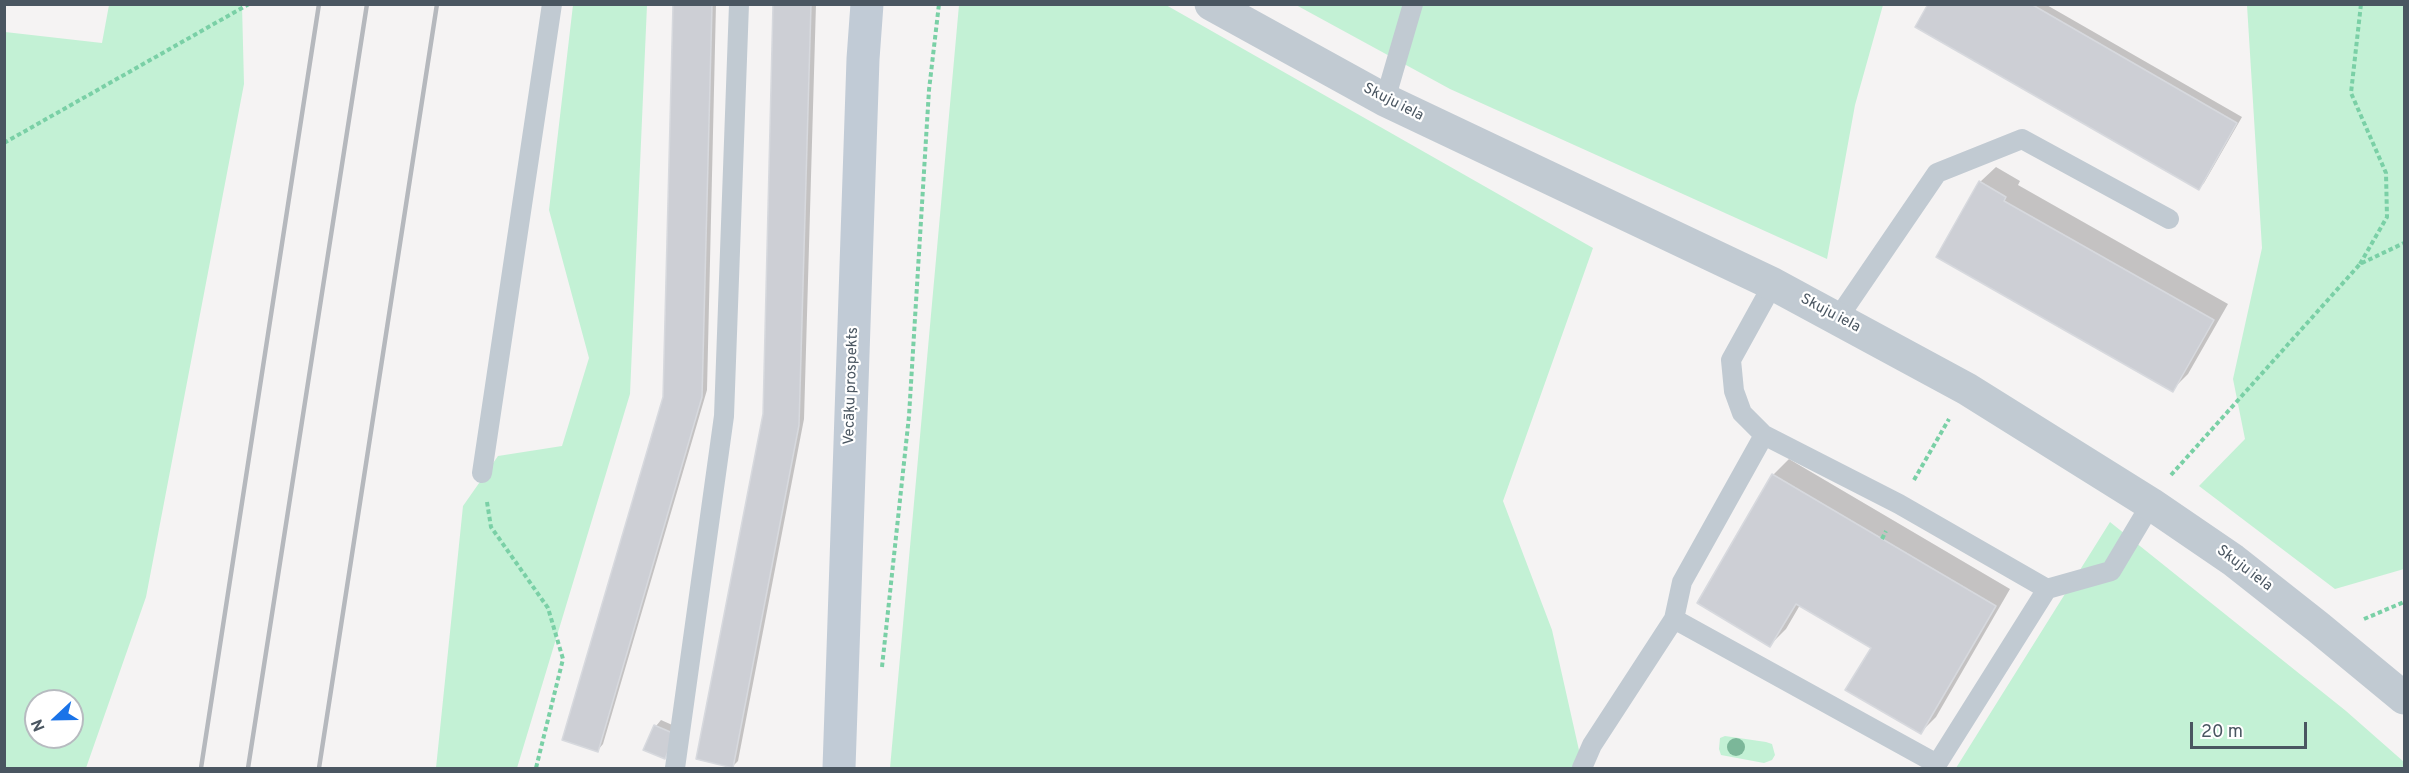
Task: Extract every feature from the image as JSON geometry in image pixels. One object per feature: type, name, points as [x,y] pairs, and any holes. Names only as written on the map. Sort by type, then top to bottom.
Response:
[{"type":"main road","name":"Vecāķu prospekts","points":[[839,768],[867,4]]},
{"type":"street","name":"Skuju iela","points":[[1211,4],[1385,100],[1773,284],[1967,389],[2151,504],[2233,560],[2319,627],[2404,698]]},
{"type":"lane","points":[[482,473],[552,4]]},
{"type":"lane","points":[[675,768],[724,416],[739,4]]},
{"type":"lane","points":[[1385,100],[1413,4]]},
{"type":"lane","points":[[1838,318],[1937,173],[2022,140],[2169,219]]},
{"type":"lane","points":[[1773,284],[1731,360],[1734,391],[1742,413],[1764,435],[1899,504],[2047,589]]},
{"type":"lane","points":[[1582,768],[1592,745],[1674,619],[1682,582],[1764,435]]},
{"type":"lane","points":[[1674,619],[1937,764],[2047,589],[2111,571],[2151,504]]},
{"type":"path","points":[[4,143],[249,4]]},
{"type":"path","points":[[881,675],[909,416],[929,90],[939,4]]},
{"type":"path","points":[[2151,504],[2164,483],[2360,264],[2387,217],[2386,173],[2351,93],[2361,4]]},
{"type":"path","points":[[2360,264],[2404,243]]},
{"type":"path","points":[[1899,504],[1967,389]]},
{"type":"path","points":[[482,473],[491,527],[548,608],[564,659],[537,768]]},
{"type":"green space","points":[[109,5],[242,5],[244,84],[146,597],[86,768],[5,768],[5,32],[102,43]]},
{"type":"green space","points":[[573,5],[647,5],[630,394],[517,768],[436,768],[463,506],[498,456],[562,446],[589,358],[549,210]]},
{"type":"green space","points":[[959,5],[1166,5],[1593,248],[1503,501],[1552,630],[1583,768],[890,768]]},
{"type":"green space","points":[[1296,5],[1883,5],[1855,105],[1827,259],[1450,89]]},
{"type":"green space","points":[[2247,5],[2404,5],[2404,569],[2335,589],[2199,486],[2245,439],[2233,379],[2262,248]]},
{"type":"green space","points":[[2110,522],[2346,711],[2404,762],[2404,768],[1956,768]]},
{"type":"green space","points":[[1725,736],[1772,744],[1775,755],[1772,760],[1764,763],[1721,755],[1720,738]]},
{"type":"building","points":[[673,4],[712,4],[702,397],[598,752],[562,740],[663,397]]},
{"type":"building","points":[[773,4],[811,4],[799,425],[733,768],[696,759],[763,414]]},
{"type":"building","points":[[1928,4],[2031,4],[2237,123],[2199,190],[1915,27]]},
{"type":"building","points":[[1979,181],[2006,197],[2004,201],[2214,320],[2173,392],[1936,257]]},
{"type":"building","points":[[1772,474],[1996,606],[1921,734],[1845,690],[1871,648],[1796,604],[1770,647],[1697,603]]},
{"type":"building","points":[[654,725],[675,734],[665,759],[643,750]]},
{"type":"railway","points":[[201,768],[319,4]]},
{"type":"railway","points":[[248,768],[367,4]]},
{"type":"railway","points":[[319,768],[437,4]]}]
